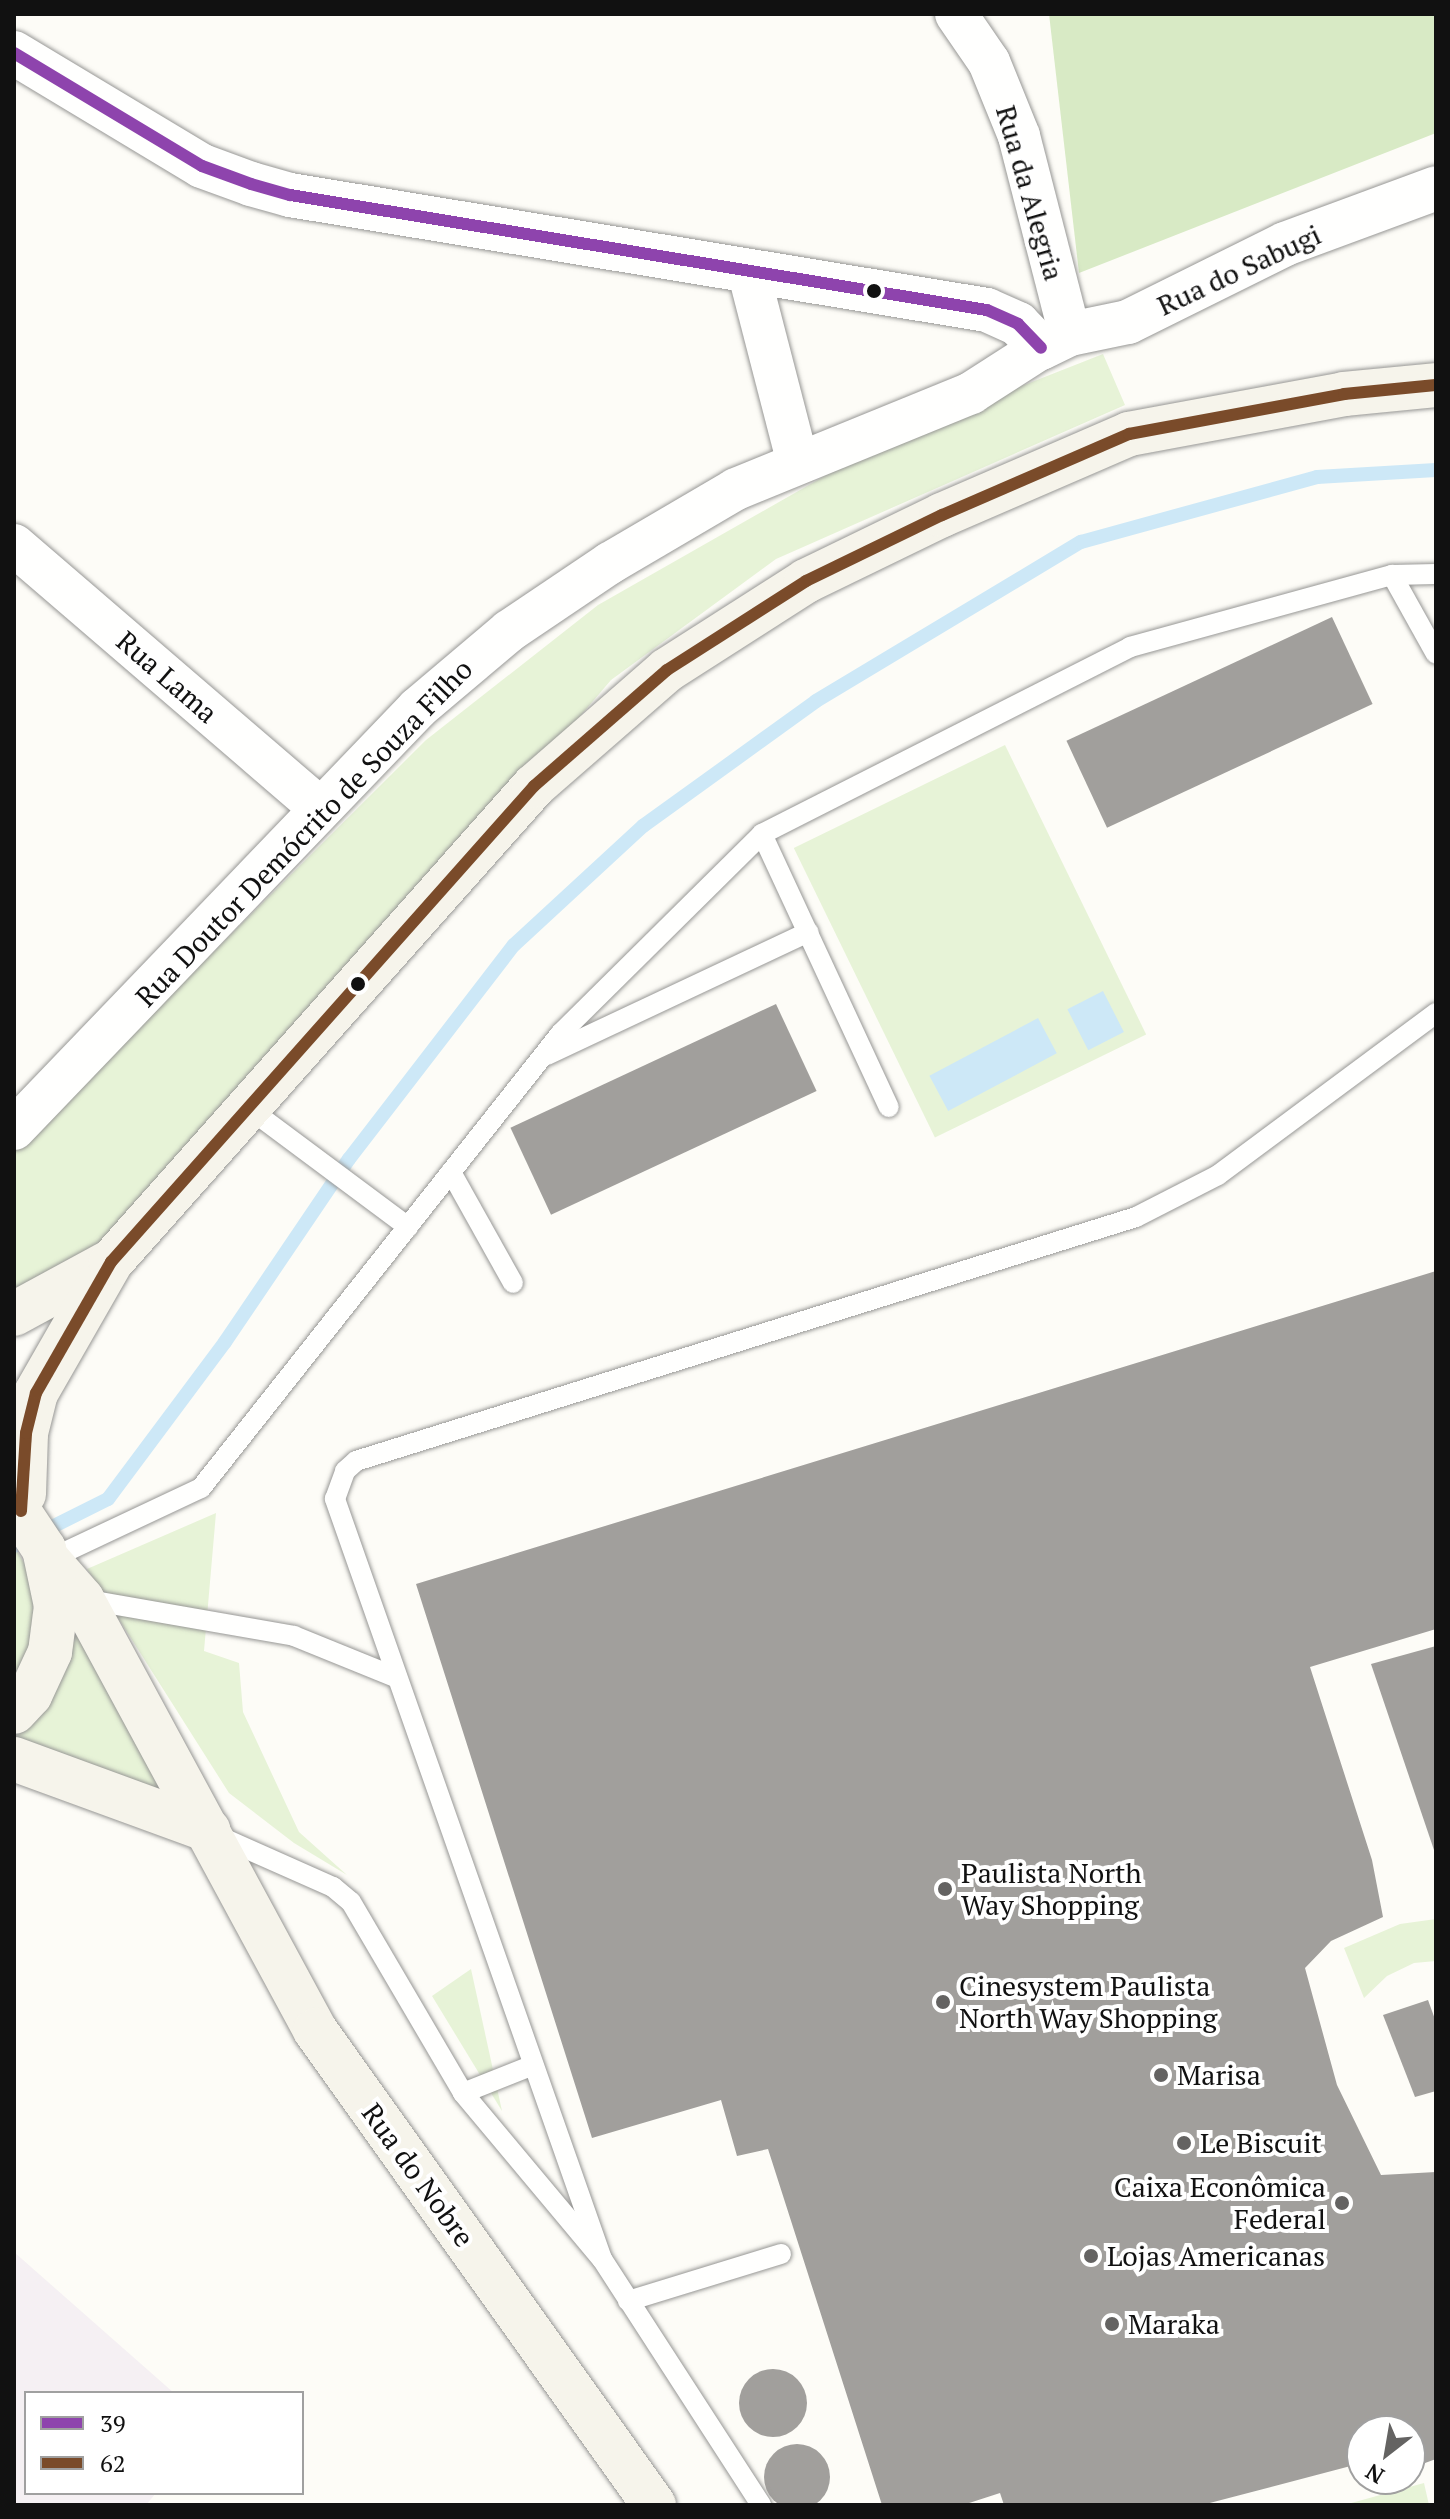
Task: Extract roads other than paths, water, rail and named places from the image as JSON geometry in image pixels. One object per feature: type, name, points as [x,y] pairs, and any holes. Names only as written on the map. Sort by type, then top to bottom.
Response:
[{"type":"main road","points":[[14,1712],[30,1695],[50,1652],[56,1606],[26,1517],[26,1433],[36,1393],[111,1262],[534,786],[656,679],[730,625],[942,515],[1129,434],[1344,394],[1436,385]]},
{"type":"main road","points":[[14,1314],[111,1262]]},
{"type":"main road","name":"Rua do Nobre","points":[[26,1517],[82,1599],[315,2030],[654,2505]]},
{"type":"main road","points":[[14,1759],[68,1774],[208,1830]]},
{"type":"street","name":"Rua da Alegria","points":[[956,14],[989,62],[1019,136],[1056,341]]},
{"type":"street","points":[[14,53],[202,166],[251,184],[987,310],[1056,341]]},
{"type":"street","name":"Rua do Sabugi","points":[[1056,341],[1128,322],[1285,244],[1436,188]]},
{"type":"street","points":[[748,270],[798,463]]},
{"type":"street","name":"Rua Doutor Demócrito de Souza Filho","points":[[14,1129],[418,708],[509,631],[610,563],[736,489],[971,393],[1056,341]]},
{"type":"street","name":"Rua Lama","points":[[14,545],[320,808]]},
{"type":"lane","points":[[26,1517],[201,1488],[542,1058],[762,834],[1130,647],[1392,575],[1436,574]]},
{"type":"lane","points":[[1392,575],[1436,654]]},
{"type":"lane","points":[[762,834],[889,1107]]},
{"type":"lane","points":[[542,1058],[808,932]]},
{"type":"lane","points":[[602,2259],[531,2066],[335,1499],[345,1471],[356,1461],[1136,1217],[1218,1175],[1436,1013]]},
{"type":"lane","points":[[247,1107],[408,1227]]},
{"type":"lane","points":[[451,1172],[513,1283]]},
{"type":"lane","points":[[82,1599],[294,1636],[395,1677]]},
{"type":"lane","points":[[208,1830],[333,1887],[351,1902],[463,2093],[602,2259],[761,2505]]},
{"type":"lane","points":[[463,2093],[531,2066]]},
{"type":"lane","points":[[628,2301],[781,2254]]},
{"type":"water","points":[[1103,991],[1124,1032],[1088,1050],[1067,1009]]},
{"type":"water","points":[[1038,1018],[1057,1053],[948,1111],[929,1076]]},
{"type":"waterway","points":[[14,1546],[108,1499],[225,1342],[349,1159],[514,945],[643,826],[816,701],[1081,542],[1317,477],[1436,470]]},
{"type":"place","name":"Paulista North Way Shopping","points":[[945,1889]]},
{"type":"place","name":"Cinesystem Paulista North Way Shopping","points":[[943,2002]]},
{"type":"place","name":"Marisa","points":[[1161,2075]]},
{"type":"place","name":"Le Biscuit","points":[[1184,2143]]},
{"type":"place","name":"Caixa Econômica Federal","points":[[1342,2203]]},
{"type":"place","name":"Lojas Americanas","points":[[1091,2256]]},
{"type":"place","name":"Maraka","points":[[1112,2324]]}]
